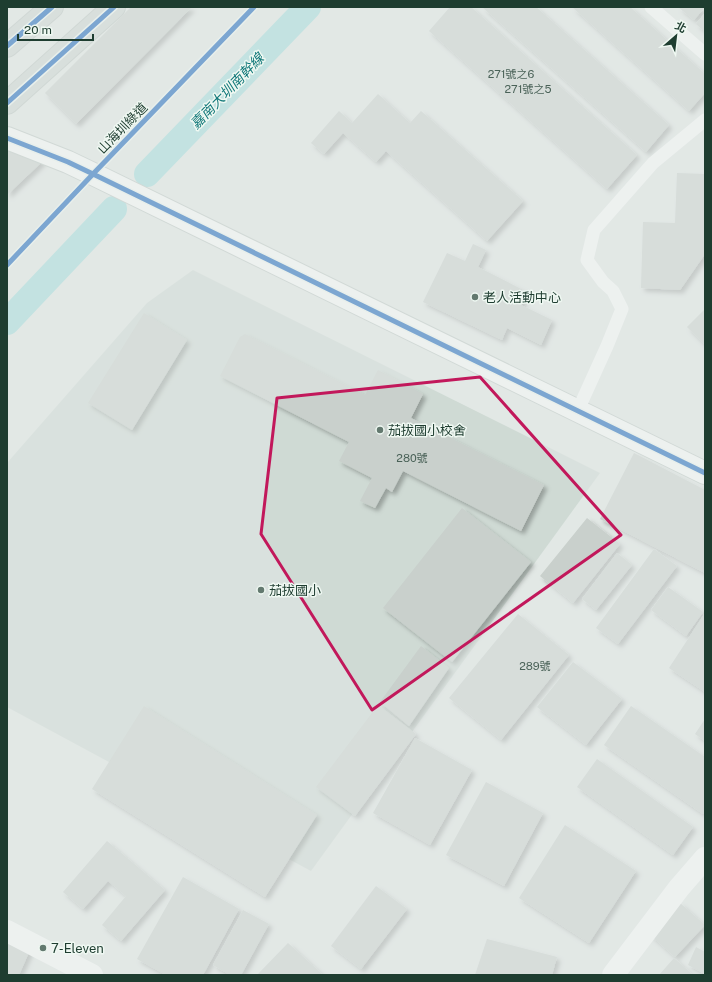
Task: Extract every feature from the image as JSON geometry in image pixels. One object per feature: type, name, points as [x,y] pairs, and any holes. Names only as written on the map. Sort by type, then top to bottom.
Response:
[{"type":"main road","points":[[7,46],[52,7]]},
{"type":"main road","points":[[7,103],[114,7]]},
{"type":"street","points":[[7,138],[68,162],[705,473]]},
{"type":"street","points":[[613,975],[679,888],[705,858]]},
{"type":"street","points":[[7,931],[92,975]]},
{"type":"lane","points":[[650,7],[705,54]]},
{"type":"lane","points":[[578,410],[622,309],[613,291],[603,282],[587,260],[594,230],[653,163],[705,120]]},
{"type":"highlighted area","points":[[480,377],[621,535],[372,710],[261,534],[277,398]]},
{"type":"shaded area","name":"茄拔國小","points":[[193,270],[600,473],[311,871],[7,707],[7,463],[147,303]]},
{"type":"building","points":[[131,7],[192,7],[76,124],[45,93]]},
{"type":"building","points":[[450,7],[471,7],[637,155],[607,189],[429,31]]},
{"type":"building","points":[[482,7],[536,7],[669,125],[646,152]]},
{"type":"building","points":[[572,7],[630,7],[705,74],[705,93],[689,111]]},
{"type":"building","points":[[678,7],[705,7],[694,20]]},
{"type":"building","points":[[705,13],[705,32],[696,24]]},
{"type":"building","points":[[378,94],[410,123],[421,111],[523,201],[487,241],[386,151],[376,162],[343,133],[324,154],[311,143],[339,111],[352,123]]},
{"type":"building","points":[[7,144],[44,160],[7,195]]},
{"type":"building","points":[[677,173],[705,174],[705,254],[680,290],[641,288],[643,222],[675,223]]},
{"type":"building","name":"老人活動中心","points":[[473,244],[486,250],[478,267],[527,292],[521,305],[552,320],[541,345],[507,328],[502,340],[423,302],[447,253],[465,261]]},
{"type":"building","points":[[705,309],[705,345],[687,327]]},
{"type":"building","points":[[144,313],[187,340],[132,430],[88,403]]},
{"type":"building","name":"茄拔國小校舍","points":[[245,334],[365,395],[378,370],[423,394],[411,418],[544,485],[521,531],[403,471],[392,492],[386,488],[375,508],[360,501],[372,478],[339,461],[349,442],[220,376],[240,337]]},
{"type":"building","points":[[634,453],[705,490],[705,573],[600,519]]},
{"type":"building","points":[[462,508],[531,562],[452,662],[383,608]]},
{"type":"building","points":[[587,518],[620,544],[573,603],[540,576]]},
{"type":"building","points":[[654,549],[677,566],[618,644],[596,628]]},
{"type":"building","points":[[617,553],[632,565],[596,610],[582,599]]},
{"type":"building","points":[[668,587],[703,612],[686,636],[651,610]]},
{"type":"building","points":[[705,613],[705,692],[669,668]]},
{"type":"building","points":[[518,614],[569,655],[501,740],[449,698]]},
{"type":"building","points":[[421,646],[449,668],[409,726],[380,702]]},
{"type":"building","points":[[573,662],[622,699],[586,745],[537,707]]},
{"type":"building","points":[[378,705],[416,734],[355,816],[316,787]]},
{"type":"building","points":[[144,706],[317,815],[265,897],[92,789]]},
{"type":"building","points":[[631,706],[705,757],[705,811],[703,814],[604,745]]},
{"type":"building","points":[[705,719],[705,741],[695,734]]},
{"type":"building","points":[[415,738],[472,770],[430,845],[373,813]]},
{"type":"building","points":[[597,759],[693,827],[673,855],[577,787]]},
{"type":"building","points":[[486,782],[543,813],[504,886],[446,855]]},
{"type":"building","points":[[565,825],[636,871],[589,943],[519,898]]},
{"type":"building","points":[[107,841],[165,890],[121,941],[102,925],[126,896],[108,881],[83,909],[63,892]]},
{"type":"building","points":[[183,877],[239,909],[203,975],[166,975],[137,959]]},
{"type":"building","points":[[376,886],[407,909],[361,969],[331,946]]},
{"type":"building","points":[[680,903],[705,925],[675,957],[650,935]]},
{"type":"building","points":[[243,910],[269,924],[241,975],[230,975],[213,965]]},
{"type":"building","points":[[7,939],[30,950],[19,975],[7,975]]},
{"type":"building","points":[[487,939],[557,957],[552,975],[475,975]]},
{"type":"building","points":[[288,943],[323,975],[257,975]]},
{"type":"building","points":[[696,947],[705,952],[705,974],[688,965]]},
{"type":"building","points":[[674,958],[693,975],[659,975]]},
{"type":"waterway","name":"嘉南大圳南幹線","points":[[147,174],[308,7]]},
{"type":"waterway","name":"嘉南大圳南幹線","points":[[7,322],[114,209]]},
{"type":"cycle path","points":[[7,46],[52,7]]},
{"type":"cycle path","points":[[7,103],[114,7]]},
{"type":"cycle path","name":"山海圳綠道","points":[[7,265],[254,7]]},
{"type":"cycle path","points":[[7,138],[68,162],[705,473]]},
{"type":"place","name":"老人活動中心","points":[[475,297]]},
{"type":"place","name":"茄拔國小校舍","points":[[380,430]]},
{"type":"place","name":"茄拔國小","points":[[261,590]]},
{"type":"place","name":"7-Eleven","points":[[43,948]]}]
